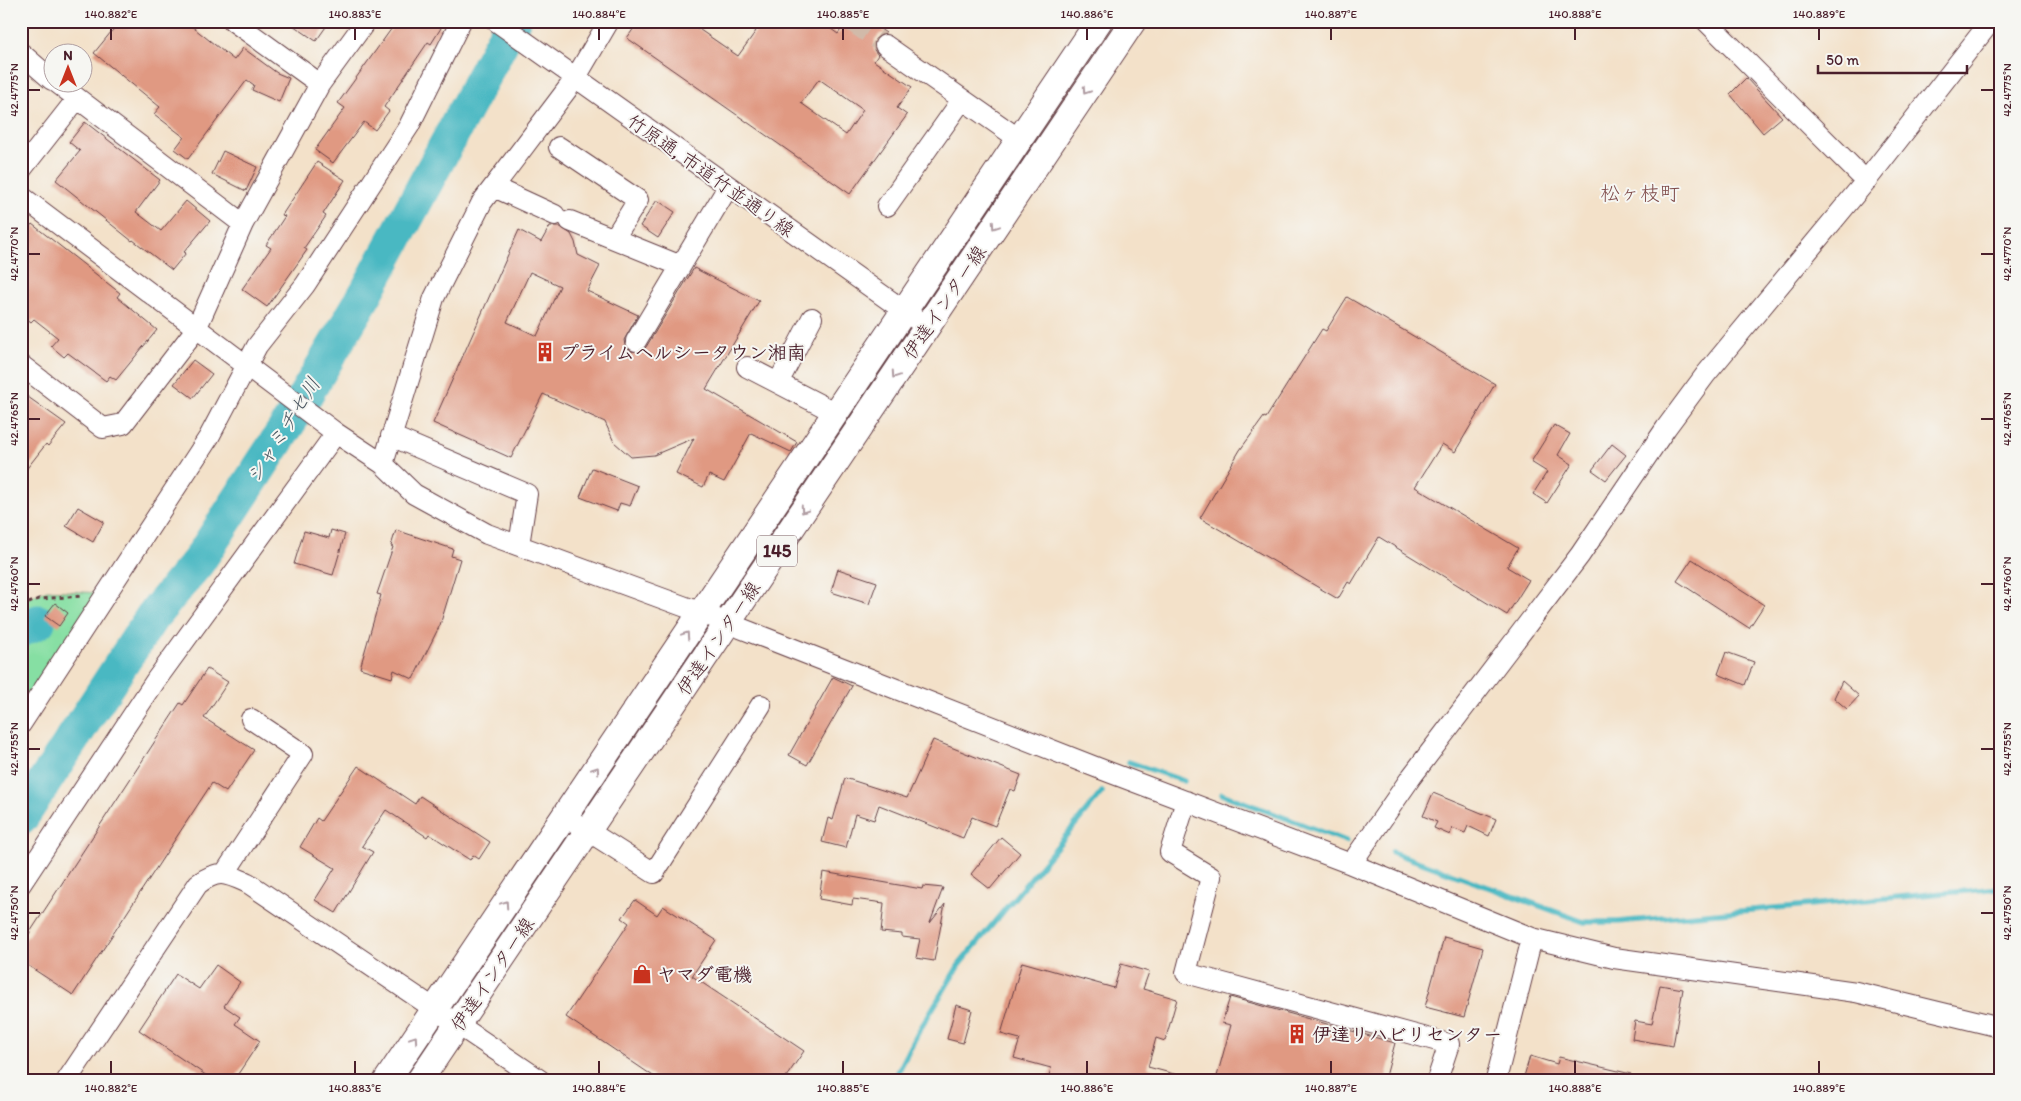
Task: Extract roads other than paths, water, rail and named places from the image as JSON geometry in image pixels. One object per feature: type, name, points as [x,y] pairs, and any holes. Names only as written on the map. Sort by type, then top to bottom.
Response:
[{"type":"main road","name":"伊達インター線","points":[[387,1080],[1099,21]]},
{"type":"main road","name":"伊達インター線","points":[[420,1080],[1133,21]]},
{"type":"street","points":[[233,21],[320,84]]},
{"type":"street","points":[[21,365],[103,428],[123,424],[196,329],[243,224],[320,84],[366,21]]},
{"type":"street","points":[[21,724],[209,437],[250,369],[257,346],[305,285],[409,126],[461,21]]},
{"type":"street","name":"竹原通, 市道竹並通り線","points":[[496,21],[903,312],[927,327]]},
{"type":"street","points":[[383,464],[434,298],[482,202],[576,79],[609,21]]},
{"type":"street","points":[[1706,21],[1866,181]]},
{"type":"street","points":[[1352,864],[1412,776],[1580,555],[1666,428],[1706,374],[1866,181],[1990,21]]},
{"type":"street","points":[[885,45],[1019,139]]},
{"type":"street","points":[[21,53],[42,71]]},
{"type":"street","points":[[1076,56],[1100,69]]},
{"type":"street","points":[[67,92],[243,224]]},
{"type":"street","points":[[21,170],[76,100]]},
{"type":"street","points":[[887,206],[962,100]]},
{"type":"street","points":[[559,147],[638,200],[615,237]]},
{"type":"street","points":[[494,187],[563,218],[615,237],[681,266]]},
{"type":"street","points":[[636,341],[728,187]]},
{"type":"street","points":[[21,196],[329,428],[383,464],[414,494],[487,534],[702,613],[1352,864],[1532,938],[1614,958],[1856,992],[2000,1027]]},
{"type":"street","points":[[778,383],[812,318]]},
{"type":"street","points":[[747,366],[836,413]]},
{"type":"street","points":[[21,884],[156,680],[329,428]]},
{"type":"street","points":[[391,436],[527,494],[519,545]]},
{"type":"street","points":[[565,815],[588,832],[654,873],[761,705]]},
{"type":"street","points":[[225,873],[303,754],[251,719]]},
{"type":"street","points":[[1186,801],[1170,852],[1211,877],[1186,973],[1449,1044],[1437,1080]]},
{"type":"street","points":[[67,1080],[198,884],[211,875],[225,873],[248,883],[540,1080]]},
{"type":"street","points":[[1496,1080],[1532,938]]},
{"type":"waterway","name":"シャミチセ川","points":[[21,818],[152,617],[198,562],[290,421],[366,293],[513,21]]},
{"type":"waterway","points":[[21,630],[38,622]]},
{"type":"waterway","points":[[1129,762],[1184,781]]},
{"type":"waterway","points":[[894,1080],[919,1031],[959,965],[1102,792]]},
{"type":"waterway","points":[[1222,794],[1346,841]]},
{"type":"waterway","points":[[1392,852],[1584,922],[1617,922],[2000,888]]},
{"type":"tunnel","points":[[851,21],[885,45]]},
{"type":"place","name":"プライムヘルシータウン湘南","points":[[545,352]]},
{"type":"place","name":"ヤマダ電機","points":[[642,974]]},
{"type":"place","name":"伊達リハビリセンター","points":[[1297,1034]]},
{"type":"district","name":"松ヶ枝町","points":[[1640,193]]}]
